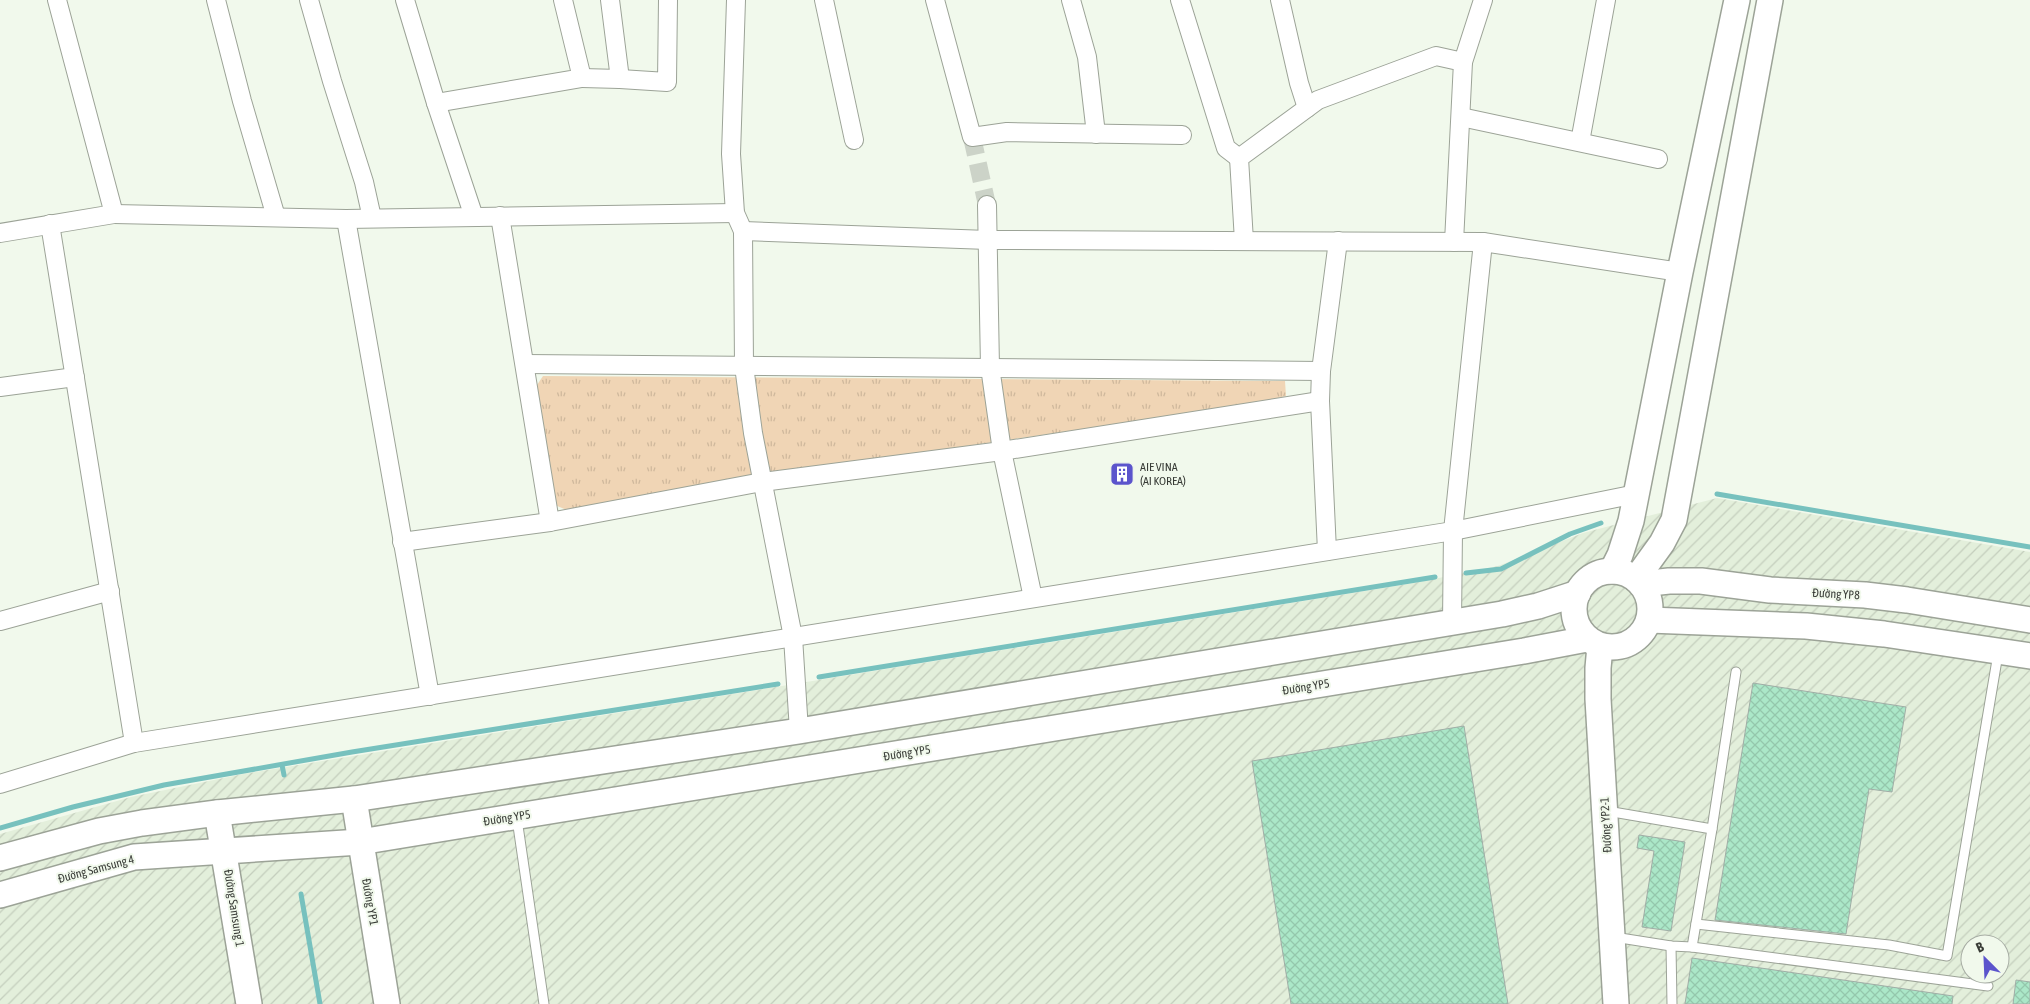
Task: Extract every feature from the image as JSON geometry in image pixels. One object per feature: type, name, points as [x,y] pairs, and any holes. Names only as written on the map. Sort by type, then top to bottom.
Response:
[{"type":"main road","points":[[1612,571],[1628,533],[1737,0]]},
{"type":"main road","points":[[1638,582],[1674,520],[1770,0]]},
{"type":"main road","points":[[1612,571],[1628,574],[1638,582],[1650,603],[1649,620],[1641,635],[1631,643],[1613,648],[1594,642],[1580,631],[1574,613],[1574,601],[1583,584],[1593,576],[1612,571]]},
{"type":"main road","name":"Đường YP8","points":[[1638,582],[1701,582],[1770,590],[1864,595],[2030,620]]},
{"type":"main road","points":[[0,858],[99,831],[217,813],[354,799],[799,731],[1452,622],[1530,608],[1578,593]]},
{"type":"main road","points":[[1649,620],[1806,626],[1884,634],[2030,656]]},
{"type":"main road","name":"Đường YP5","points":[[224,852],[360,842],[1524,651],[1594,642]]},
{"type":"main road","name":"Đường YP2-1","points":[[1594,642],[1616,1004]]},
{"type":"main road","points":[[799,731],[804,770]]},
{"type":"main road","name":"Đường YP1","points":[[354,799],[387,1004]]},
{"type":"main road","name":"Đường Samsung 1","points":[[217,813],[250,1004]]},
{"type":"main road","name":"Đường Samsung 4","points":[[0,896],[134,857],[224,852]]},
{"type":"street","points":[[57,0],[114,214]]},
{"type":"street","points":[[216,0],[242,101],[276,217]]},
{"type":"street","points":[[310,0],[332,81],[364,182],[372,218]]},
{"type":"street","points":[[405,0],[436,104],[474,217]]},
{"type":"street","points":[[563,0],[582,78]]},
{"type":"street","points":[[610,0],[620,79]]},
{"type":"street","points":[[436,104],[582,78],[667,82],[668,0]]},
{"type":"street","points":[[736,0],[731,154],[735,213],[743,231],[744,366],[753,433],[793,637],[799,731]]},
{"type":"street","points":[[824,0],[854,140]]},
{"type":"street","points":[[935,0],[972,136],[1007,132],[1182,135]]},
{"type":"street","points":[[1071,0],[1087,57],[1096,134]]},
{"type":"street","points":[[1180,0],[1226,148],[1239,158],[1244,241]]},
{"type":"street","points":[[1280,0],[1299,83],[1307,108]]},
{"type":"street","points":[[1454,242],[1463,62],[1483,0]]},
{"type":"street","points":[[1580,142],[1606,0]]},
{"type":"street","points":[[1239,158],[1318,100],[1436,56],[1463,62]]},
{"type":"street","points":[[1460,117],[1658,159]]},
{"type":"street","points":[[987,205],[990,367],[1002,450],[1032,598]]},
{"type":"street","points":[[0,233],[114,214],[346,219],[735,213]]},
{"type":"street","points":[[500,216],[550,522]]},
{"type":"street","points":[[346,219],[430,696]]},
{"type":"street","points":[[50,224],[134,743]]},
{"type":"street","points":[[743,231],[988,240],[1483,242],[1680,272]]},
{"type":"street","points":[[1327,551],[1320,401],[1321,371],[1338,241]]},
{"type":"street","points":[[1452,622],[1452,531],[1483,242]]},
{"type":"street","points":[[525,364],[1321,371]]},
{"type":"street","points":[[0,387],[75,377]]},
{"type":"street","points":[[402,542],[550,522],[762,482],[1002,450],[1320,401]]},
{"type":"street","points":[[0,784],[134,743],[1452,531],[1636,494]]},
{"type":"street","points":[[0,621],[110,591]]},
{"type":"lane","points":[[1696,924],[1889,945],[1947,956],[1998,651]]},
{"type":"lane","points":[[1692,947],[1736,672]]},
{"type":"lane","points":[[1605,810],[1712,829]]},
{"type":"lane","points":[[517,816],[544,1004]]},
{"type":"lane","points":[[1611,936],[1671,946],[1692,947],[1988,986]]},
{"type":"lane","points":[[1671,946],[1672,1004]]},
{"type":"shaded area","points":[[1717,498],[2030,552],[2030,1004],[0,1004],[0,834],[131,797],[243,774],[1414,583],[1498,566],[1583,533]]},
{"type":"green space","points":[[543,376],[1285,381],[1286,396],[1254,404],[817,468],[569,511],[555,505],[535,388]]},
{"type":"building","points":[[1753,683],[1906,707],[1892,792],[1869,789],[1846,934],[1715,920]]},
{"type":"building","points":[[1464,726],[1508,1004],[1291,1004],[1252,761]]},
{"type":"building","points":[[1639,835],[1685,842],[1671,931],[1642,927],[1654,851],[1637,848]]},
{"type":"building","points":[[1692,958],[1953,996],[1952,1004],[1685,1004]]},
{"type":"building","points":[[2016,980],[2030,982],[2030,1004],[2013,1004]]},
{"type":"waterway","points":[[1717,494],[2030,547]]},
{"type":"waterway","points":[[1466,573],[1501,569],[1570,534],[1601,523]]},
{"type":"waterway","points":[[819,677],[1435,577]]},
{"type":"waterway","points":[[0,828],[73,807],[164,785],[352,752],[778,684]]},
{"type":"waterway","points":[[282,765],[284,775]]},
{"type":"waterway","points":[[301,894],[320,1004]]},
{"type":"tunnel","points":[[972,137],[987,205]]},
{"type":"place","name":"AIE VINA (AI KOREA)","points":[[1122,474]]}]
